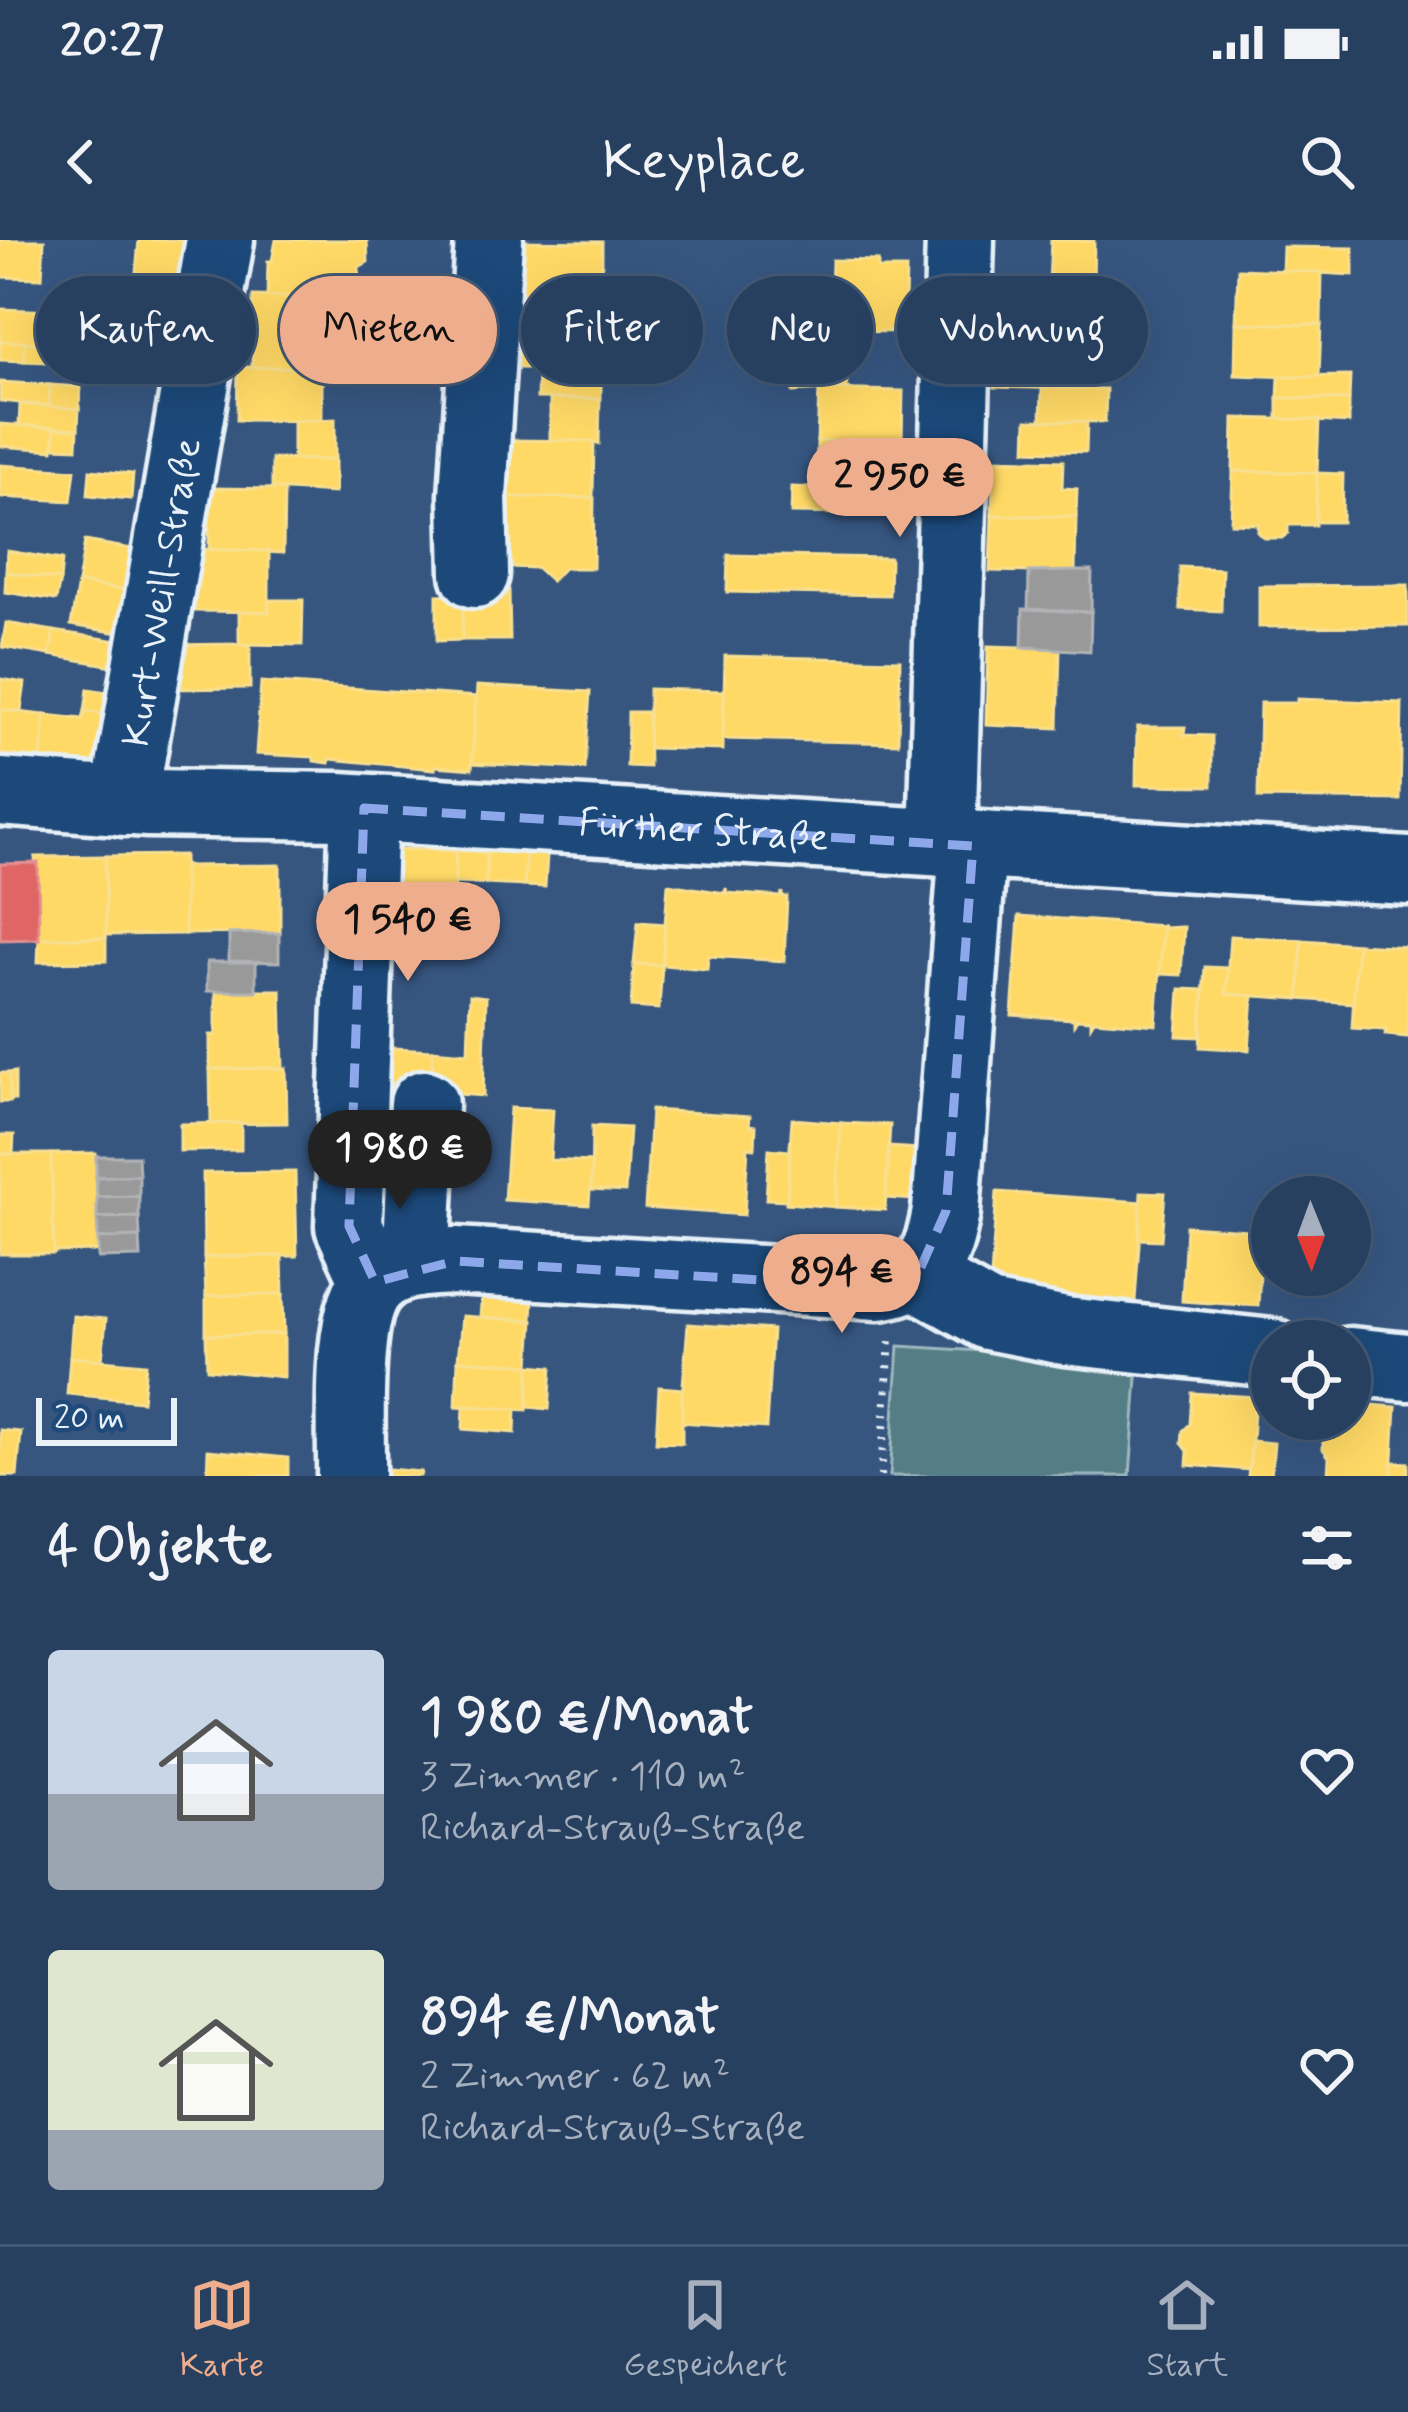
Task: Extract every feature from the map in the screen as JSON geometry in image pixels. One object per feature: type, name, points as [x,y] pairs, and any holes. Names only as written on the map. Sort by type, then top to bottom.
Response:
[{"type":"street","name":"Kurt-Weill-Straße","points":[[124,802],[220,240]]},
{"type":"street","points":[[475,574],[473,496],[489,240]]},
{"type":"street","points":[[351,1476],[356,1330],[367,1293],[396,1273],[455,1261],[879,1286],[916,1276],[937,1248],[946,1210],[957,844],[960,240]]},
{"type":"street","name":"Fürther Straße","points":[[0,792],[124,802],[364,808],[1408,871]]},
{"type":"street","points":[[364,808],[349,1226],[396,1273]]},
{"type":"street","points":[[396,1273],[424,1104]]},
{"type":"street","points":[[916,1276],[988,1316],[1065,1331],[1251,1351]]},
{"type":"street","points":[[1371,1363],[1408,1366]]},
{"type":"path","points":[[881,1476],[892,1320],[916,1276]]},
{"type":"highlighted area","points":[[364,808],[973,846],[946,1211],[917,1276],[856,1286],[455,1261],[375,1282],[349,1226]]},
{"type":"green space","points":[[899,1346],[1049,1355],[1139,1349],[1130,1476],[890,1476]]},
{"type":"building: Wohnen","points":[[0,240],[44,240],[42,276],[0,277]]},
{"type":"building: Wohnen","points":[[139,240],[183,240],[179,276],[136,276]]},
{"type":"building: Wohnen","points":[[276,240],[367,240],[368,262],[359,267],[359,276],[280,276],[280,297],[267,297],[268,261],[272,261]]},
{"type":"building: Wohnen","points":[[1051,240],[1094,241],[1093,276],[1049,276]]},
{"type":"building: Wohnen","points":[[517,241],[602,242],[602,276],[521,276],[521,299],[516,299]]},
{"type":"building: Wohnen","points":[[1283,247],[1353,248],[1353,275],[1282,271]]},
{"type":"building: Wohnen","points":[[832,260],[878,261],[878,269],[906,269],[906,276],[897,276],[897,332],[873,332],[873,276],[832,276]]},
{"type":"building: Wohnen","points":[[1238,269],[1322,272],[1321,325],[1236,323]]},
{"type":"building: Wohnen","points":[[256,296],[280,297],[280,367],[256,367]]},
{"type":"building: Wohnen","points":[[516,299],[521,299],[521,368],[516,368],[516,343],[511,343]]},
{"type":"building: Wohnen","points":[[0,309],[36,310],[36,343],[0,341]]},
{"type":"building: Wohnen","points":[[1236,323],[1321,325],[1319,378],[1235,375]]},
{"type":"building: Wohnen","points":[[0,341],[25,342],[24,361],[0,360]]},
{"type":"building: Wohnen","points":[[25,342],[36,343],[36,362],[24,361]]},
{"type":"building: Wohnen","points":[[256,367],[280,368],[280,384],[322,384],[322,421],[237,420],[238,384],[256,384]]},
{"type":"building: Wohnen","points":[[1350,376],[1349,400],[1278,398],[1279,377]]},
{"type":"building: Wohnen","points":[[0,382],[50,385],[49,406],[0,401]]},
{"type":"building: Wohnen","points":[[537,384],[601,384],[601,399],[537,398]]},
{"type":"building: Wohnen","points":[[793,384],[847,384],[847,389],[793,392]]},
{"type":"building: Wohnen","points":[[995,384],[1073,384],[1073,389]]},
{"type":"building: Wohnen","points":[[50,385],[80,387],[79,409],[49,408]]},
{"type":"building: Wohnen","points":[[1042,388],[1106,389],[1105,422],[1041,421]]},
{"type":"building: Wohnen","points":[[819,389],[903,391],[902,443],[817,441]]},
{"type":"building: Wohnen","points":[[1278,398],[1349,400],[1349,423],[1278,419]]},
{"type":"building: Wohnen","points":[[550,399],[600,399],[599,444],[550,440]]},
{"type":"building: Wohnen","points":[[20,404],[79,409],[78,429],[19,425]]},
{"type":"building: Wohnen","points":[[1234,418],[1319,420],[1317,473],[1233,471]]},
{"type":"building: Wohnen","points":[[335,419],[335,460],[293,459],[293,421]]},
{"type":"building: Wohnen","points":[[1027,420],[1087,422],[1086,452],[1026,450]]},
{"type":"building: Wohnen","points":[[0,424],[55,428],[53,450],[0,446]]},
{"type":"building: Wohnen","points":[[55,428],[78,429],[77,448],[54,447]]},
{"type":"building: Wohnen","points":[[507,440],[594,441],[593,498],[506,497]]},
{"type":"building: Wohnen","points":[[817,441],[902,443],[901,495],[816,493]]},
{"type":"building: Wohnen","points":[[272,459],[335,460],[335,493],[272,489]]},
{"type":"building: Wohnen","points":[[993,459],[1063,461],[1062,488],[1077,489],[1076,517],[992,515]]},
{"type":"building: Wohnen","points":[[0,465],[75,470],[71,501],[0,497]]},
{"type":"building: Wohnen","points":[[90,470],[133,474],[131,499],[88,495]]},
{"type":"building: Wohnen","points":[[1233,471],[1317,473],[1315,525],[1288,525],[1282,538],[1264,538],[1258,524],[1231,523]]},
{"type":"building: Wohnen","points":[[1317,473],[1343,474],[1342,522],[1316,522]]},
{"type":"building: Wohnen","points":[[792,487],[855,494],[854,514],[791,513]]},
{"type":"building: Wohnen","points":[[210,488],[284,489],[283,553],[209,550]]},
{"type":"building: Wohnen","points":[[506,497],[594,498],[593,568],[564,568],[551,581],[537,568],[506,567]]},
{"type":"building: Wohnen","points":[[992,515],[1076,517],[1075,573],[990,571]]},
{"type":"building: Wohnen","points":[[85,541],[138,550],[132,591],[78,583]]},
{"type":"building: Wohnen","points":[[195,549],[269,551],[269,612],[195,611]]},
{"type":"building: Wohnen","points":[[7,551],[62,560],[60,580],[6,572]]},
{"type":"building: Wohnen","points":[[728,555],[890,558],[889,595],[727,592]]},
{"type":"building: Wohnen","points":[[1180,567],[1222,569],[1221,611],[1180,609]]},
{"type":"building: Wohnen","points":[[6,572],[60,580],[56,600],[5,592]]},
{"type":"building: Wohnen","points":[[78,583],[132,591],[125,634],[71,625]]},
{"type":"building: Wohnen","points":[[1408,585],[1408,626],[1259,627],[1259,586]]},
{"type":"building: Wohnen","points":[[509,590],[510,640],[462,640],[463,591]]},
{"type":"building: Wohnen","points":[[463,594],[462,640],[437,641],[437,595]]},
{"type":"building: Wohnen","points":[[269,600],[303,600],[302,645],[239,644],[239,611],[269,612]]},
{"type":"building: Wohnen","points":[[6,623],[54,631],[50,655],[2,647]]},
{"type":"building: Wohnen","points":[[54,631],[124,642],[119,667],[50,655]]},
{"type":"building: Wohnen","points":[[166,645],[250,646],[250,688],[166,689]]},
{"type":"building: Wohnen","points":[[988,646],[1060,648],[1058,728],[986,725]]},
{"type":"building: Wohnen","points":[[725,656],[900,660],[898,743],[723,739]]},
{"type":"building: Wohnen","points":[[1,679],[25,683],[21,711],[0,710]]},
{"type":"building: Wohnen","points":[[261,682],[477,697],[472,769],[330,759],[329,763],[314,761],[314,757],[256,754]]},
{"type":"building: Wohnen","points":[[477,686],[590,692],[585,769],[472,763]]},
{"type":"building: Wohnen","points":[[88,689],[114,693],[109,715],[85,711]]},
{"type":"building: Wohnen","points":[[649,689],[724,691],[723,750],[648,748]]},
{"type":"building: Wohnen","points":[[1297,699],[1402,703],[1400,800],[1258,798],[1260,703],[1297,703]]},
{"type":"building: Wohnen","points":[[0,710],[45,715],[41,758],[0,754]]},
{"type":"building: Wohnen","points":[[85,711],[109,715],[103,766],[41,758],[45,715],[83,719]]},
{"type":"building: Wohnen","points":[[628,712],[648,712],[649,767],[627,766]]},
{"type":"building: Wohnen","points":[[1137,727],[1185,727],[1184,735],[1212,736],[1212,786],[1136,785]]},
{"type":"building: Wohnen","points":[[397,849],[456,851],[454,911],[394,908]]},
{"type":"building: Wohnen","points":[[456,851],[487,852],[486,884],[455,883]]},
{"type":"building: Wohnen","points":[[487,852],[526,854],[524,886],[486,884]]},
{"type":"building: Wohnen","points":[[526,854],[547,855],[545,887],[524,886]]},
{"type":"building: Wohnen","points":[[184,855],[185,934],[106,935],[105,856]]},
{"type":"building: Wohnen","points":[[105,856],[106,938],[39,938],[35,857]]},
{"type":"building: Wohnen","points":[[280,865],[280,933],[185,934],[184,866]]},
{"type":"building: Wohnen","points":[[668,884],[781,897],[782,892],[787,897],[784,961],[708,956],[707,969],[662,965]]},
{"type":"building: Wohnen","points":[[422,909],[454,909],[467,916],[466,940],[421,938]]},
{"type":"building: Wohnen","points":[[1019,916],[1163,926],[1156,1025],[1094,1020],[1091,1025],[1091,1020],[1077,1019],[1074,1024],[1074,1019],[1012,1015]]},
{"type":"building: Wohnen","points":[[638,922],[665,924],[662,965],[634,964]]},
{"type":"building: Wohnen","points":[[1184,927],[1181,975],[1160,974],[1163,928]]},
{"type":"building: Wohnen","points":[[1230,936],[1302,940],[1299,999],[1226,994]]},
{"type":"building: Wohnen","points":[[39,938],[106,938],[106,961],[38,962]]},
{"type":"building: Wohnen","points":[[1302,940],[1357,944],[1353,1003],[1299,999]]},
{"type":"building: Wohnen","points":[[1357,944],[1408,947],[1408,1037],[1352,1028]]},
{"type":"building: Wohnen","points":[[634,964],[662,965],[659,1009],[631,1007]]},
{"type":"building: Wohnen","points":[[1205,967],[1228,968],[1226,994],[1253,996],[1249,1050],[1200,1047]]},
{"type":"building: Wohnen","points":[[1180,989],[1204,990],[1200,1037],[1177,1036]]},
{"type":"building: Wohnen","points":[[216,990],[281,990],[283,1068],[210,1069]]},
{"type":"building: Wohnen","points":[[470,995],[486,997],[483,1096],[430,1092],[433,1050],[468,1053]]},
{"type":"building: Wohnen","points":[[372,1047],[433,1050],[430,1092],[369,1088]]},
{"type":"building: Wohnen","points":[[286,1068],[287,1123],[211,1124],[210,1069]]},
{"type":"building: Wohnen","points":[[15,1072],[15,1100],[10,1100],[9,1073]]},
{"type":"building: Wohnen","points":[[0,1073],[9,1073],[10,1102],[0,1102]]},
{"type":"building: Wohnen","points":[[510,1108],[553,1110],[550,1160],[592,1162],[589,1205],[504,1200]]},
{"type":"building: Wohnen","points":[[651,1110],[750,1116],[749,1125],[756,1126],[755,1148],[748,1147],[744,1215],[645,1208]]},
{"type":"building: Wohnen","points":[[792,1119],[841,1123],[836,1207],[786,1203]]},
{"type":"building: Wohnen","points":[[241,1123],[241,1150],[180,1151],[180,1124]]},
{"type":"building: Wohnen","points":[[841,1123],[890,1125],[885,1210],[836,1207]]},
{"type":"building: Wohnen","points":[[592,1126],[629,1128],[625,1192],[591,1190]]},
{"type":"building: Wohnen","points":[[0,1135],[14,1135],[13,1154],[0,1154]]},
{"type":"building: Wohnen","points":[[889,1147],[919,1149],[915,1200],[886,1198]]},
{"type":"building: Wohnen","points":[[769,1149],[790,1151],[787,1200],[766,1199]]},
{"type":"building: Wohnen","points":[[96,1153],[98,1251],[54,1252],[51,1154]]},
{"type":"building: Wohnen","points":[[0,1154],[51,1154],[54,1254],[0,1254]]},
{"type":"building: Wohnen","points":[[295,1172],[297,1256],[204,1257],[203,1173]]},
{"type":"building: Wohnen","points":[[997,1192],[1142,1202],[1135,1301],[1073,1296],[1073,1302],[990,1291]]},
{"type":"building: Wohnen","points":[[1141,1192],[1165,1193],[1161,1240],[1139,1239]]},
{"type":"building: Wohnen","points":[[1186,1226],[1251,1230],[1251,1296],[1259,1296],[1258,1306],[1182,1301]]},
{"type":"building: Wohnen","points":[[282,1256],[283,1294],[206,1296],[204,1257]]},
{"type":"building: Wohnen","points":[[482,1292],[533,1296],[532,1320],[480,1317]]},
{"type":"building: Wohnen","points":[[283,1294],[284,1334],[206,1335],[206,1296]]},
{"type":"building: Wohnen","points":[[73,1316],[106,1319],[102,1360],[70,1357]]},
{"type":"building: Wohnen","points":[[462,1316],[533,1321],[530,1365],[458,1360]]},
{"type":"building: Wohnen","points":[[688,1324],[772,1330],[766,1428],[680,1422]]},
{"type":"building: Wohnen","points":[[284,1334],[284,1377],[207,1369],[206,1335]]},
{"type":"building: Wohnen","points":[[70,1357],[146,1364],[142,1401],[67,1394]]},
{"type":"building: Wohnen","points":[[458,1360],[530,1365],[527,1410],[456,1406]]},
{"type":"building: Wohnen","points":[[530,1365],[552,1367],[549,1409],[528,1407]]},
{"type":"building: Wohnen","points":[[659,1387],[682,1389],[682,1443],[656,1442]]},
{"type":"building: Wohnen","points":[[1192,1393],[1251,1397],[1250,1470],[1187,1465],[1188,1451],[1182,1443],[1183,1431],[1190,1424]]},
{"type":"building: Wohnen","points":[[1371,1405],[1396,1407],[1392,1476],[1328,1475],[1329,1457],[1323,1440],[1371,1440]]},
{"type":"building: Wohnen","points":[[464,1406],[516,1409],[515,1433],[463,1429]]},
{"type":"building: Wohnen","points":[[0,1430],[21,1432],[17,1476],[0,1476]]},
{"type":"building: Wohnen","points":[[1252,1441],[1274,1443],[1271,1476],[1248,1476]]},
{"type":"building: Wohnen","points":[[208,1450],[288,1458],[288,1476],[207,1476]]},
{"type":"building: Wohnen","points":[[1392,1462],[1408,1463],[1408,1476],[1392,1476]]},
{"type":"building: Wohnen","points":[[379,1468],[421,1472],[420,1476],[379,1476]]},
{"type":"building: Handel","points":[[38,863],[39,939],[0,940],[0,864]]},
{"type":"building: Industrie","points":[[1092,571],[1091,612],[1028,611],[1029,572]]},
{"type":"building: Industrie","points":[[1023,609],[1091,612],[1090,651],[1022,647]]},
{"type":"building: Industrie","points":[[279,933],[279,962],[229,961],[229,934]]},
{"type":"building: Industrie","points":[[207,962],[256,962],[256,991],[207,991]]},
{"type":"building: Industrie","points":[[96,1156],[138,1156],[139,1175],[96,1177]]},
{"type":"building: Industrie","points":[[139,1175],[139,1196],[97,1197],[96,1177]]},
{"type":"building: Industrie","points":[[139,1196],[139,1217],[97,1218],[97,1197]]},
{"type":"building: Industrie","points":[[139,1217],[140,1237],[98,1239],[97,1218]]},
{"type":"building: Industrie","points":[[140,1237],[141,1257],[98,1258],[98,1239]]}]
